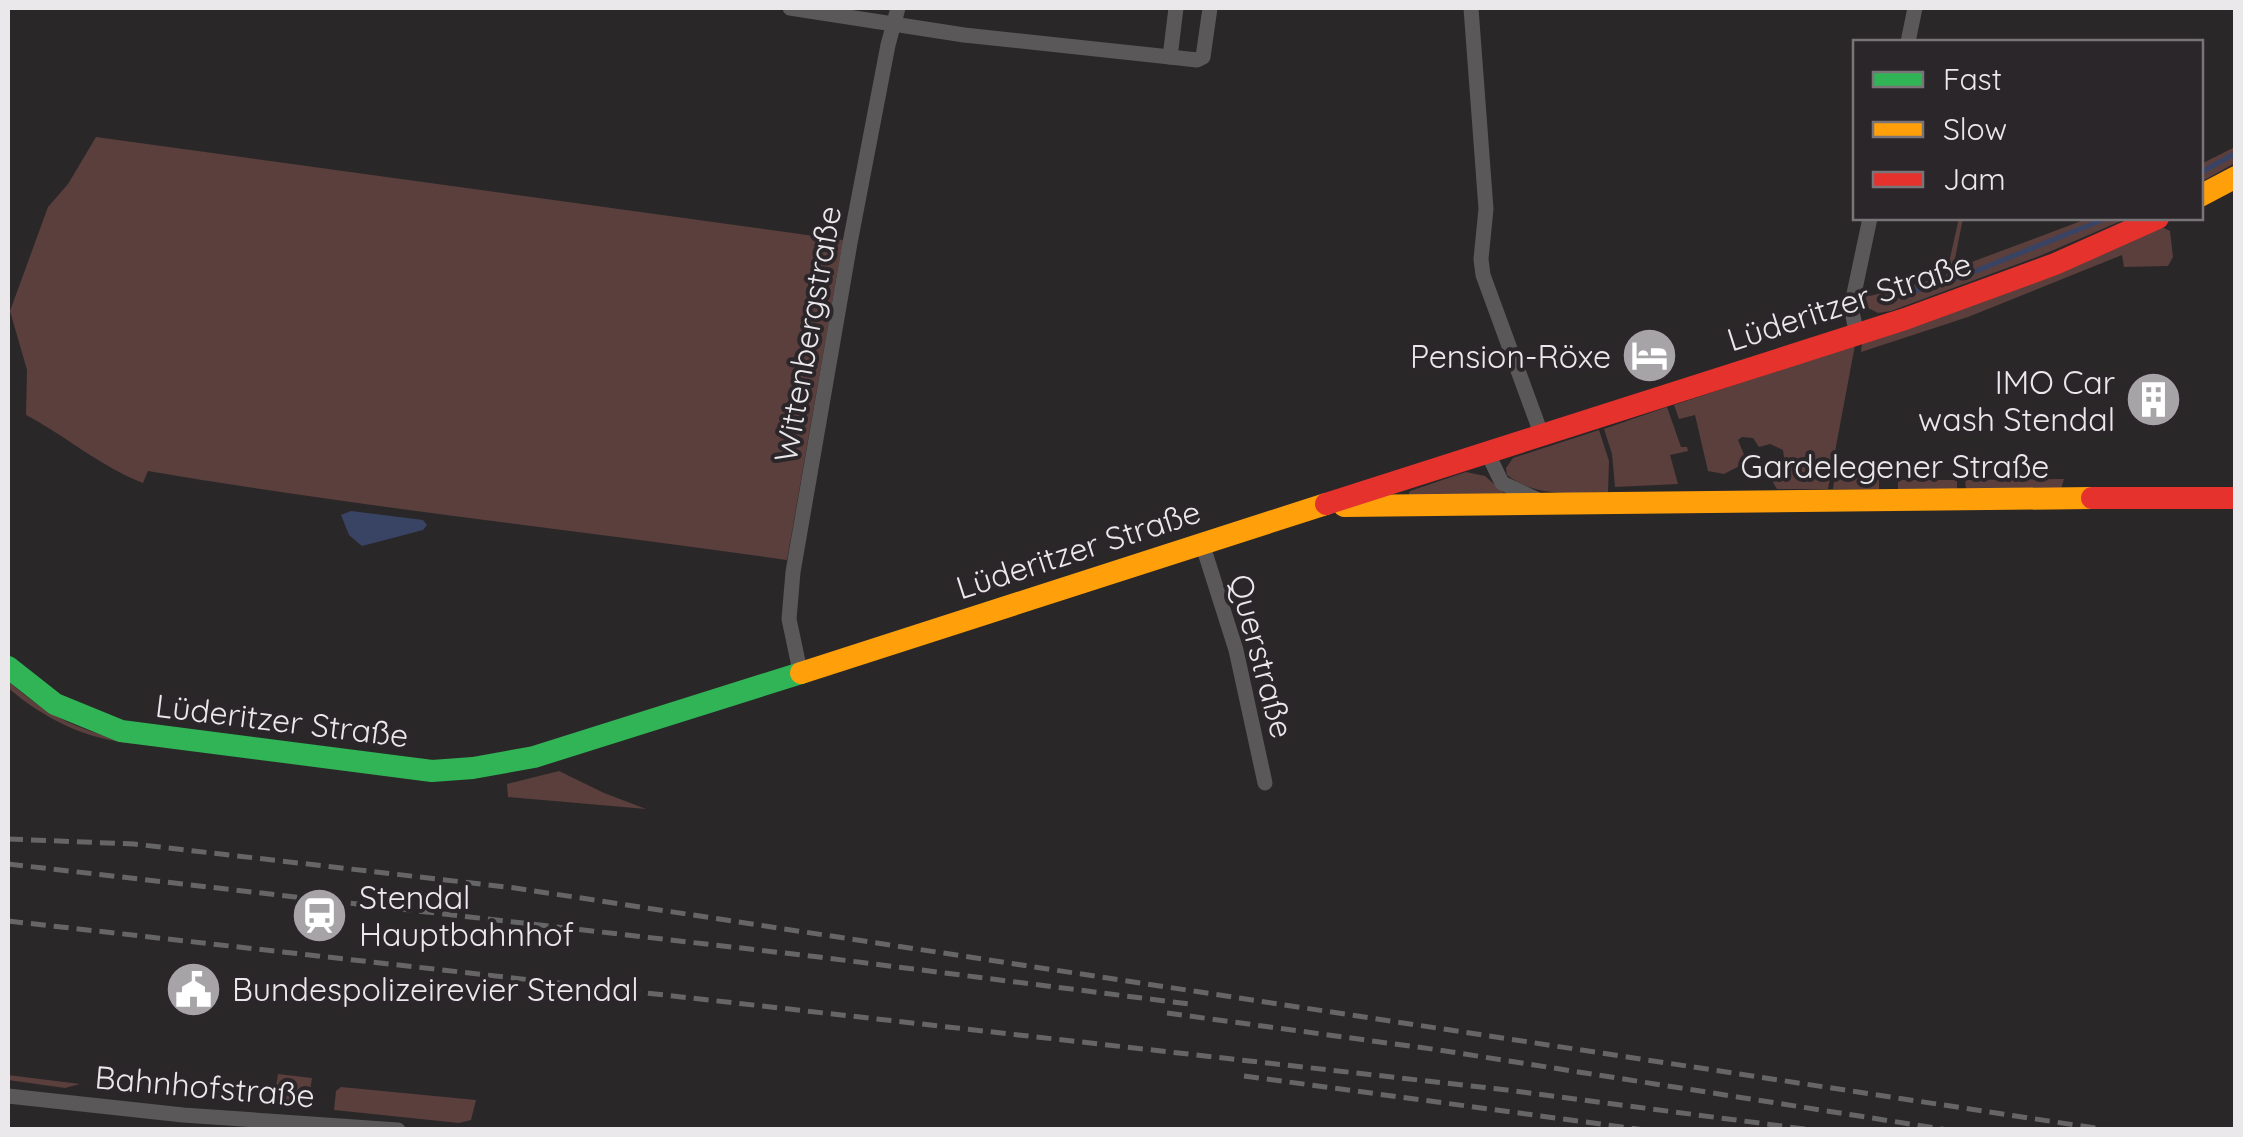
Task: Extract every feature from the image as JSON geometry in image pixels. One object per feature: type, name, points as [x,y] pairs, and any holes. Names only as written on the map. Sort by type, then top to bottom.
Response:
[{"type":"main road","points":[[2203,194],[2236,178]]},
{"type":"main road","name":"Lüderitzer Straße","points":[[8,667],[55,704],[121,731],[328,761],[441,772],[495,768],[1858,334],[2004,284],[2153,220]]},
{"type":"main road","name":"Gardelegener Straße","points":[[1320,506],[2236,498]]},
{"type":"street","points":[[790,8],[895,15],[964,36],[1197,60],[1204,56],[1210,8]]},
{"type":"street","points":[[1170,57],[1176,8]]},
{"type":"street","points":[[1471,8],[1486,209],[1483,275],[1542,436]]},
{"type":"street","points":[[1908,40],[1915,8]]},
{"type":"street","name":"Wittenbergstraße","points":[[800,672],[789,618],[794,572],[850,243],[895,15]]},
{"type":"street","points":[[1858,334],[1851,308],[1870,220]]},
{"type":"street","name":"Gardelegener Straße","points":[[1488,454],[1502,482],[1518,493],[1555,503]]},
{"type":"street","name":"Querstraße","points":[[1202,543],[1236,650],[1265,783]]},
{"type":"street","name":"Bahnhofstraße","points":[[8,1096],[204,1123],[398,1130]]},
{"type":"shaded area","points":[[96,137],[843,240],[787,560],[148,471],[143,483],[98,460],[26,415],[27,370],[10,311],[48,207],[68,184]]},
{"type":"shaded area","points":[[2235,147],[2235,163],[2203,181],[2203,163]]},
{"type":"shaded area","points":[[1959,220],[1963,220],[1953,269],[2084,220],[2123,220],[1891,311],[1878,313],[1868,308],[1861,292],[1867,291],[1870,296],[1946,276]]},
{"type":"shaded area","points":[[2160,226],[2170,231],[2173,257],[2168,266],[2124,267],[2122,255],[1968,317],[1861,352],[1862,344],[2040,280]]},
{"type":"shaded area","points":[[1855,345],[1828,489],[1777,489],[1772,481],[1785,465],[1783,450],[1770,444],[1759,447],[1753,438],[1738,440],[1747,462],[1724,474],[1708,471],[1695,415],[1679,419],[1674,405]]},
{"type":"shaded area","points":[[1667,407],[1681,447],[1688,451],[1670,455],[1678,484],[1615,487],[1612,454],[1604,429]]},
{"type":"shaded area","points":[[1599,430],[1609,461],[1608,492],[1543,491],[1507,475],[1506,468],[1513,458]]},
{"type":"shaded area","points":[[1466,472],[1485,476],[1505,494],[1408,496],[1410,491]]},
{"type":"shaded area","points":[[1835,476],[1879,476],[1879,489],[1833,489]]},
{"type":"shaded area","points":[[2064,479],[2061,489],[1966,489],[1965,480]]},
{"type":"shaded area","points":[[1898,480],[1957,480],[1957,489],[1898,489]]},
{"type":"shaded area","points":[[8,681],[68,722],[137,744],[101,738],[52,719],[8,688]]},
{"type":"shaded area","points":[[559,771],[646,809],[508,797],[507,784]]},
{"type":"shaded area","points":[[278,1074],[312,1078],[308,1105],[274,1101]]},
{"type":"shaded area","points":[[8,1075],[80,1084],[65,1088],[8,1080]]},
{"type":"shaded area","points":[[341,1087],[476,1100],[471,1120],[459,1123],[334,1110],[336,1091]]},
{"type":"water","points":[[351,511],[423,520],[427,525],[423,530],[362,546],[349,535],[341,515]]},
{"type":"waterway","points":[[2203,171],[2236,153]]},
{"type":"waterway","points":[[1890,298],[1961,277],[2102,220]]},
{"type":"railway","points":[[8,839],[134,844],[515,888],[2108,1130]]},
{"type":"railway","points":[[8,864],[819,957],[1189,1004]]},
{"type":"railway","points":[[8,921],[1507,1090],[1812,1130]]},
{"type":"railway","points":[[1167,1013],[1439,1050],[1948,1130]]},
{"type":"railway","points":[[1244,1076],[1645,1130]]},
{"type":"traffic: fast","points":[[8,667],[55,704],[121,731],[432,771],[534,757],[801,673]]},
{"type":"traffic: slow","points":[[2203,194],[2236,177]]},
{"type":"traffic: slow","points":[[1344,506],[2092,498]]},
{"type":"traffic: slow","points":[[801,673],[1326,504]]},
{"type":"traffic: jam","points":[[1326,504],[1905,319],[2055,264],[2154,220]]},
{"type":"traffic: jam","points":[[2092,498],[2236,498]]},
{"type":"place","name":"Pension-Röxe","points":[[1650,356]]},
{"type":"place","name":"IMO Car wash Stendal","points":[[2154,400]]},
{"type":"place","name":"Stendal Hauptbahnhof","points":[[320,915]]},
{"type":"place","name":"Bundespolizeirevier Stendal","points":[[193,989]]}]
